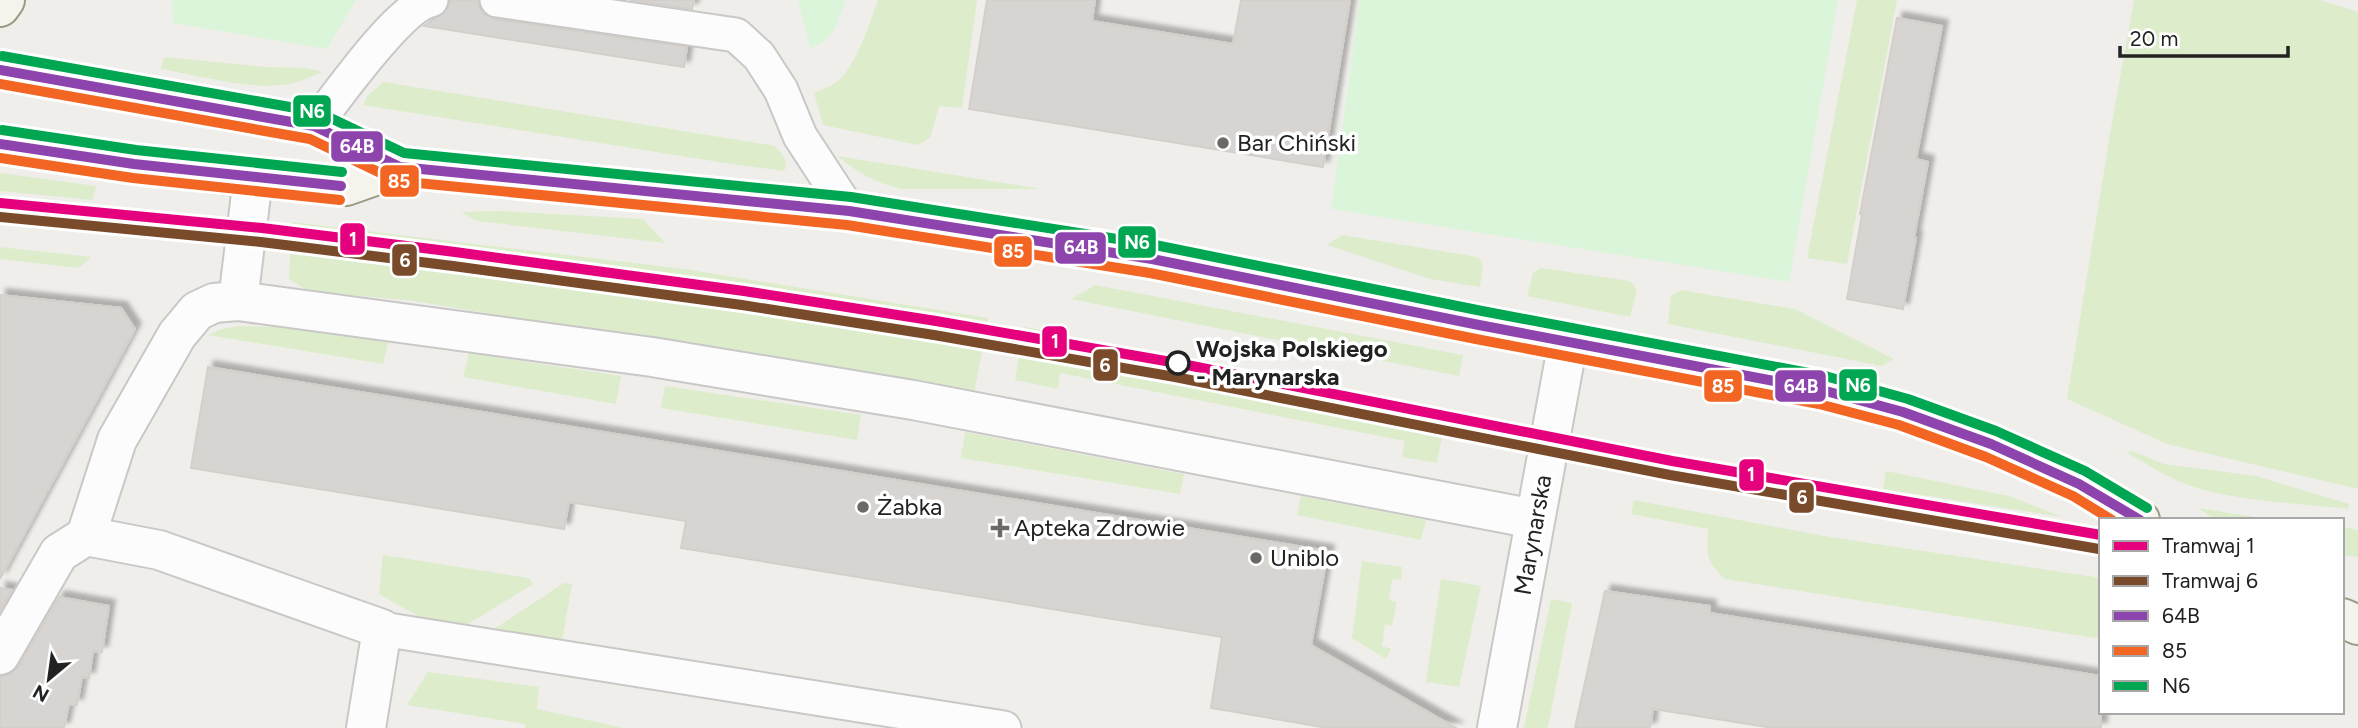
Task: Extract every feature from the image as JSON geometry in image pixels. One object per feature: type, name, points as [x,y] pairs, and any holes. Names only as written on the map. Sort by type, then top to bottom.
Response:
[{"type":"main road","points":[[0,7],[5,0]]},
{"type":"main road","points":[[0,70],[314,126],[400,167],[849,211],[1152,259],[1822,390],[1903,412],[1991,444],[2079,484],[2137,518]]},
{"type":"main road","points":[[0,144],[134,164],[346,186],[400,167]]},
{"type":"street","points":[[237,301],[253,178]]},
{"type":"street","points":[[0,656],[59,553],[86,536],[117,440],[177,335],[197,312],[214,303],[237,301],[652,358],[913,400],[1534,519]]},
{"type":"street","name":"Marynarska","points":[[1497,728],[1568,342]]},
{"type":"street","points":[[86,536],[159,550],[382,629],[366,728]]},
{"type":"lane","points":[[314,126],[369,54],[411,10],[431,0]]},
{"type":"lane","points":[[497,0],[736,35],[760,56],[781,90],[800,136],[849,211]]},
{"type":"lane","points":[[382,629],[1004,728]]},
{"type":"green space","points":[[172,0],[356,0],[327,49],[173,23]]},
{"type":"green space","points":[[798,0],[846,0],[830,36],[810,48]]},
{"type":"green space","points":[[878,0],[977,0],[962,108],[939,106],[930,138],[918,145],[823,125],[814,93],[836,82],[846,72],[862,42]]},
{"type":"green space","points":[[1360,0],[1838,0],[1789,282],[1331,209]]},
{"type":"green space","points":[[1857,0],[1897,0],[1847,264],[1807,258]]},
{"type":"green space","points":[[2134,0],[2320,0],[2358,12],[2358,489],[2167,444],[2067,399]]},
{"type":"green space","points":[[164,57],[307,68],[322,72],[286,84],[252,85],[161,69]]},
{"type":"green space","points":[[384,82],[775,146],[784,158],[786,168],[784,171],[725,163],[363,105],[368,95]]},
{"type":"green space","points":[[837,156],[1042,189],[902,189],[868,177]]},
{"type":"green space","points":[[0,173],[96,186],[93,200],[0,191]]},
{"type":"green space","points":[[500,211],[643,219],[665,243],[477,221],[461,212]]},
{"type":"green space","points":[[292,222],[684,269],[988,318],[974,394],[414,301],[305,289],[289,279]]},
{"type":"green space","points":[[1342,235],[1478,257],[1483,264],[1480,287],[1430,279],[1327,245]]},
{"type":"green space","points":[[0,247],[91,257],[79,268],[0,259]]},
{"type":"green space","points":[[1541,268],[1630,281],[1637,290],[1630,317],[1527,296],[1533,273]]},
{"type":"green space","points":[[1095,285],[1463,355],[1459,376],[1071,299]]},
{"type":"green space","points":[[1681,290],[1795,309],[1894,359],[1882,366],[1668,324],[1671,296]]},
{"type":"green space","points":[[240,326],[278,327],[389,339],[383,364],[208,335]]},
{"type":"green space","points":[[1024,327],[1067,334],[1066,350],[1407,417],[1412,401],[1447,410],[1437,463],[1402,457],[1405,441],[1060,373],[1058,389],[1015,380]]},
{"type":"green space","points":[[469,353],[621,376],[616,404],[463,377]]},
{"type":"green space","points":[[665,386],[861,415],[857,440],[661,408]]},
{"type":"green space","points":[[965,432],[1184,474],[1180,494],[961,458]]},
{"type":"green space","points":[[2132,451],[2164,464],[2256,476],[2349,504],[2348,509],[2242,498],[2201,489],[2168,476],[2126,452]]},
{"type":"green space","points":[[1886,471],[2009,496],[2063,517],[1883,489]]},
{"type":"green space","points":[[1301,496],[1426,520],[1421,540],[1297,515]]},
{"type":"green space","points":[[1634,500],[1824,536],[2099,578],[2099,639],[1725,579],[1714,568],[1709,557],[1708,529],[1631,514]]},
{"type":"green space","points":[[2198,508],[2267,518],[2212,518]]},
{"type":"green space","points":[[2344,527],[2358,530],[2358,557],[2344,555]]},
{"type":"green space","points":[[383,555],[529,578],[533,584],[470,623],[447,625],[423,618],[379,594]]},
{"type":"green space","points":[[1362,561],[1402,567],[1401,580],[1392,579],[1389,600],[1397,602],[1392,626],[1385,624],[1382,646],[1391,649],[1386,659],[1352,638]]},
{"type":"green space","points":[[1441,579],[1481,586],[1459,687],[1426,682]]},
{"type":"green space","points":[[564,583],[572,584],[562,641],[491,631]]},
{"type":"green space","points":[[1551,599],[1572,603],[1548,728],[1524,728]]},
{"type":"green space","points":[[428,672],[539,687],[537,709],[624,728],[525,728],[525,724],[407,705]]},
{"type":"building","points":[[450,0],[478,0],[479,8],[494,19],[687,47],[684,67],[424,26],[446,11]]},
{"type":"building","points":[[630,0],[694,0],[692,9]]},
{"type":"building","points":[[987,0],[1095,0],[1092,21],[1233,44],[1241,0],[1350,0],[1323,167],[969,109]]},
{"type":"building","points":[[1897,18],[1942,26],[1916,159],[1928,162],[1903,309],[1847,299]]},
{"type":"building","points":[[0,295],[121,308],[135,329],[0,579]]},
{"type":"building","points":[[208,367],[1328,551],[1311,645],[1456,728],[1328,728],[1211,708],[1222,637],[681,548],[686,521],[569,502],[564,529],[191,468]]},
{"type":"building","points":[[0,588],[12,590],[0,611]]},
{"type":"building","points":[[1605,591],[1710,606],[1710,613],[2099,676],[2101,728],[1773,728],[1653,709],[1650,728],[1575,728]]},
{"type":"building","points":[[59,597],[109,606],[102,652],[93,651],[89,678],[82,677],[77,705],[69,704],[64,728],[0,728],[0,677],[10,674],[19,666]]},
{"type":"tram line","name":"1","points":[[0,203],[262,228],[455,252],[744,291],[936,321],[1177,363],[1672,461],[2099,535]]},
{"type":"tram line","name":"6","points":[[0,217],[261,242],[453,266],[742,305],[934,335],[1175,377],[1670,475],[2099,549]]},
{"type":"transit line","name":"N6","points":[[2,56],[318,112],[404,153],[851,197],[1155,245],[1825,376],[1908,399],[1996,431],[2085,471],[2147,508]]},
{"type":"transit line","name":"64B","points":[[0,70],[314,126],[400,167],[849,211],[1152,259],[1822,390],[1903,412],[1991,444],[2079,484],[2137,518]]},
{"type":"transit line","name":"85","points":[[0,84],[310,139],[397,181],[847,225],[1150,273],[1476,339],[1819,404],[1899,425],[1986,457],[2073,496],[2109,518]]},
{"type":"transit line","name":"N6","points":[[2,130],[136,150],[342,172]]},
{"type":"transit line","name":"64B","points":[[0,144],[134,164],[341,186]]},
{"type":"transit line","name":"85","points":[[0,158],[133,178],[340,200]]},
{"type":"place","name":"Bar Chiński","points":[[1223,143]]},
{"type":"place","name":"Wojska Polskiego - Marynarska","points":[[1178,363]]},
{"type":"place","name":"Żabka","points":[[863,507]]},
{"type":"place","name":"Apteka Zdrowie","points":[[1000,528]]},
{"type":"place","name":"Uniblo","points":[[1256,558]]}]
